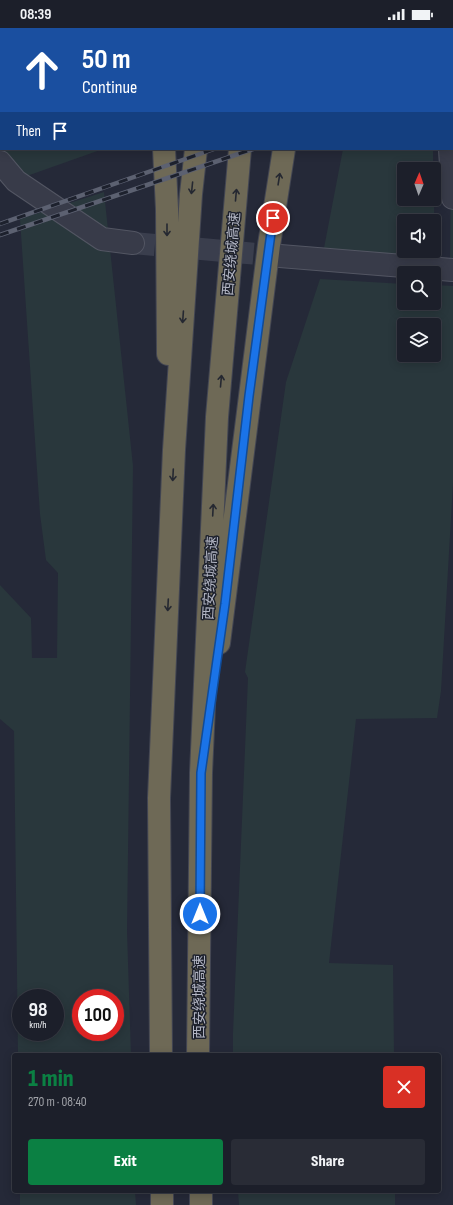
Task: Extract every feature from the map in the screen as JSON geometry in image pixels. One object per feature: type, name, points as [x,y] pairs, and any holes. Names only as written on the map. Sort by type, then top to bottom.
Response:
[{"type":"highway","points":[[164,150],[167,209],[167,345],[174,450]]},
{"type":"highway","points":[[161,1053],[159,798],[174,450],[191,194],[196,150]]},
{"type":"highway","name":"西安绕城高速","points":[[198,1053],[201,773],[217,417],[240,150]]},
{"type":"highway","points":[[201,773],[225,604],[268,245],[284,150]]},
{"type":"highway","points":[[162,1193],[162,1205]]},
{"type":"highway","points":[[201,1193],[201,1205]]},
{"type":"street","points":[[450,150],[453,198]]},
{"type":"street","points":[[0,162],[16,181],[102,239],[133,243]]},
{"type":"street","points":[[280,256],[453,270]]},
{"type":"shaded area","points":[[0,150],[100,150],[24,177]]},
{"type":"shaded area","points":[[343,150],[433,150],[433,162],[397,162],[397,206],[434,206],[434,214],[397,214],[397,258],[435,258],[435,266],[397,266],[397,272],[323,267],[324,248]]},
{"type":"shaded area","points":[[451,150],[453,150],[453,274],[450,274]]},
{"type":"shaded area","points":[[104,192],[133,466],[127,931],[131,1053],[18,1053],[18,1041],[64,1041],[64,989],[17,989],[14,731],[0,719],[0,585],[31,618],[32,658],[57,658],[58,573],[46,560],[40,514],[20,219]]},
{"type":"shaded area","points":[[320,279],[397,284],[397,310],[441,310],[441,285],[453,286],[453,483],[441,691],[437,718],[356,719],[329,963],[393,965],[394,1053],[233,1053],[248,678],[245,672],[286,382]]},
{"type":"shaded area","points":[[20,1193],[135,1193],[136,1205],[20,1205]]},
{"type":"shaded area","points":[[238,1193],[395,1193],[395,1205],[239,1205]]},
{"type":"tunnel","points":[[133,243],[280,256]]},
{"type":"railway","points":[[0,224],[211,150]]},
{"type":"railway","points":[[0,235],[250,150]]},
{"type":"route","points":[[200,914],[201,773],[225,604],[249,396],[268,245],[273,218]]}]
